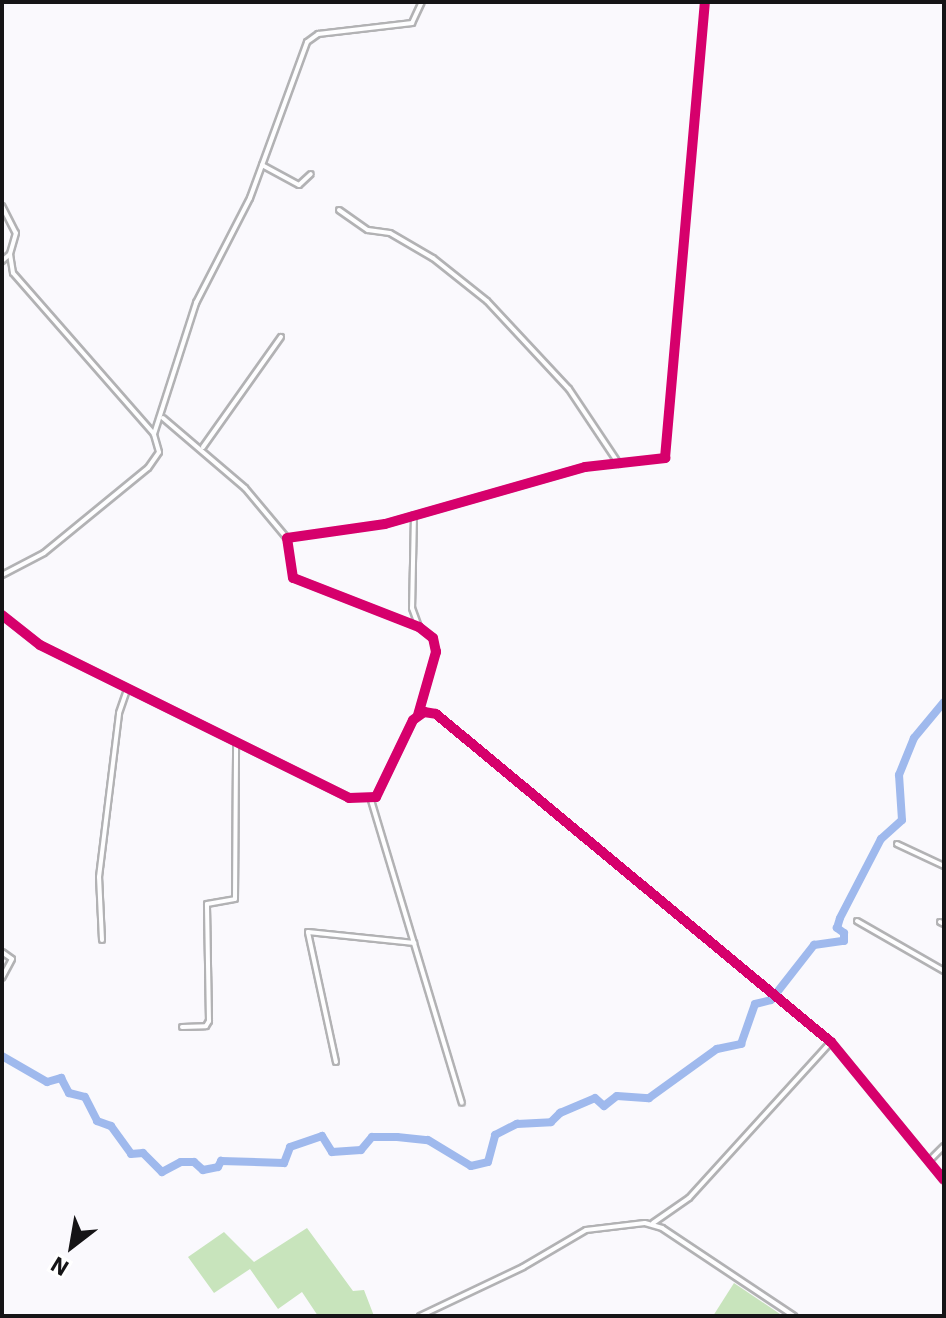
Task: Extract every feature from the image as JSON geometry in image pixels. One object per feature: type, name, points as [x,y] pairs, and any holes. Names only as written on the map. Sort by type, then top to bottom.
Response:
[{"type":"street","points":[[154,434],[163,418],[162,403],[196,303],[262,165],[310,39],[404,25],[416,20],[422,2]]},
{"type":"street","points":[[287,538],[414,515],[564,472],[619,464],[658,463],[666,456],[705,2]]},
{"type":"street","points":[[262,165],[299,185],[311,174]]},
{"type":"street","points":[[2,206],[16,233],[10,254],[13,273],[154,434],[159,452],[148,468],[29,565],[2,575]]},
{"type":"street","points":[[339,210],[368,230],[390,233],[433,258],[487,301],[569,389],[619,464]]},
{"type":"street","points":[[2,261],[10,254]]},
{"type":"street","points":[[203,447],[281,337]]},
{"type":"street","points":[[163,418],[203,447],[270,511],[287,538],[294,578],[419,627]]},
{"type":"street","points":[[371,800],[380,793],[418,715],[436,649],[419,627],[412,608],[414,515]]},
{"type":"street","points":[[2,615],[30,639],[236,745],[326,790],[371,800]]},
{"type":"street","points":[[102,940],[99,877],[119,713],[127,689]]},
{"type":"street","points":[[418,715],[427,711],[445,719],[778,995],[831,1042],[944,1180]]},
{"type":"street","points":[[182,1027],[206,1026],[209,1021],[207,904],[230,904],[235,899],[236,745]]},
{"type":"street","points":[[371,800],[462,1103]]},
{"type":"street","points":[[897,844],[944,866]]},
{"type":"street","points":[[857,921],[944,971]]},
{"type":"street","points":[[336,1062],[308,932],[414,943]]},
{"type":"street","points":[[2,952],[12,959],[2,978]]},
{"type":"street","points":[[420,1316],[523,1267],[586,1230],[653,1223],[689,1198],[831,1042]]},
{"type":"street","points":[[929,1161],[944,1146]]},
{"type":"street","points":[[653,1223],[794,1316]]},
{"type":"green space","points":[[307,1228],[353,1291],[364,1290],[374,1316],[318,1316],[302,1292],[278,1309],[250,1269],[214,1293],[188,1257],[224,1232],[254,1262]]},
{"type":"green space","points":[[734,1283],[783,1316],[713,1316]]},
{"type":"waterway","points":[[2,1056],[47,1082],[61,1078],[69,1093],[85,1097],[97,1121],[111,1126],[131,1154],[143,1153],[162,1172],[181,1162],[194,1162],[203,1170],[218,1167],[221,1161],[284,1163],[290,1147],[322,1136],[332,1152],[361,1150],[372,1137],[397,1137],[428,1140],[471,1166],[488,1162],[495,1135],[517,1124],[551,1122],[560,1113],[595,1098],[604,1106],[617,1096],[649,1098],[717,1049],[741,1044],[755,1004],[771,1000],[814,945],[844,941],[844,933],[837,928],[840,918],[881,839],[902,820],[899,775],[914,738],[944,702]]},
{"type":"cycle path","points":[[418,715],[436,652],[433,638],[419,627],[293,578],[287,538],[385,524],[585,467],[665,458],[705,2]]},
{"type":"cycle path","points":[[2,615],[40,645],[349,798],[376,797],[413,720],[424,712],[436,714],[831,1042],[944,1180]]}]
